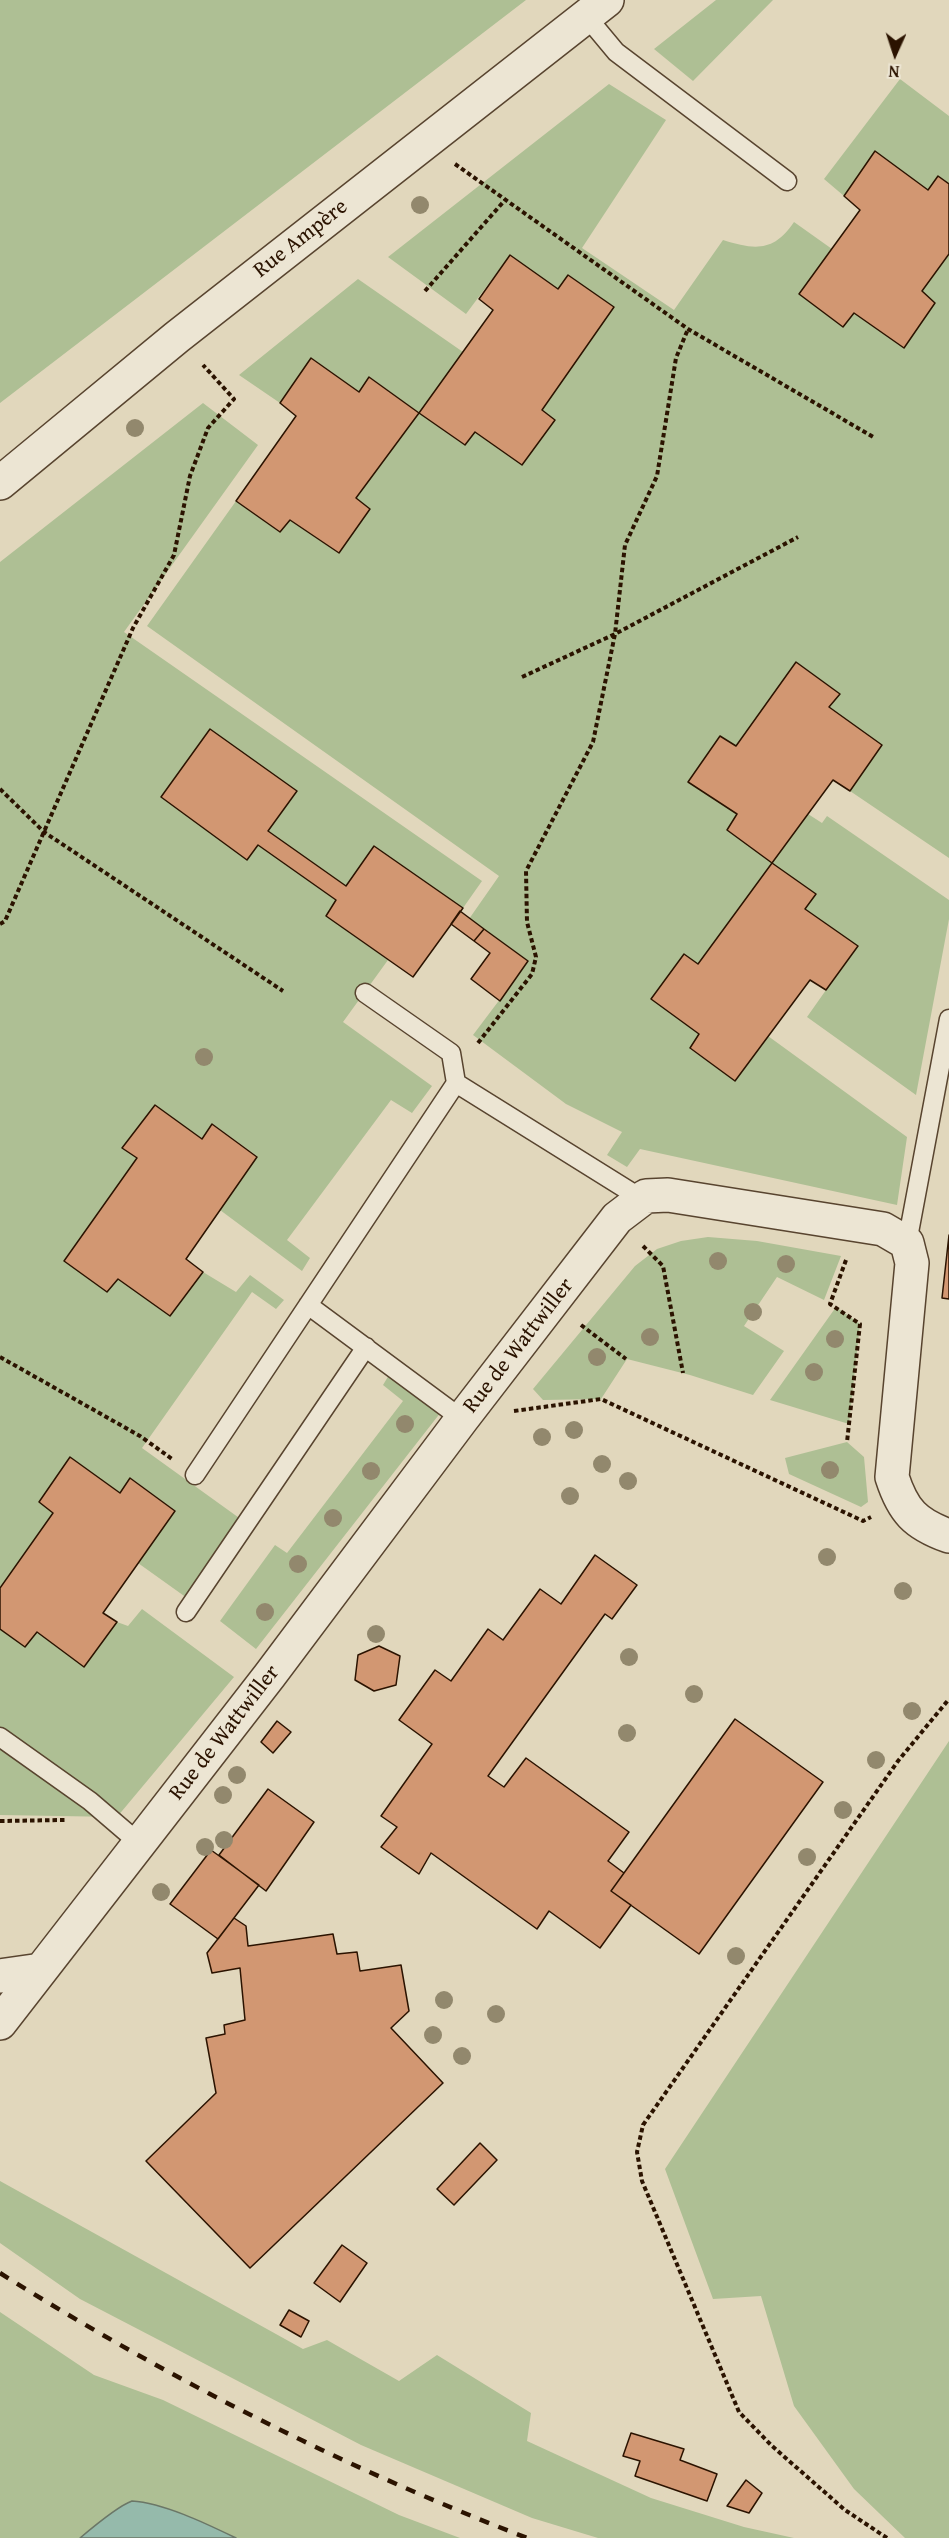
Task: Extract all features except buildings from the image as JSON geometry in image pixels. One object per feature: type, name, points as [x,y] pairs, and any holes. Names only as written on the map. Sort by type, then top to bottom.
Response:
[{"type":"street","name":"Rue Ampère","points":[[0,483],[177,337],[597,8]]},
{"type":"street","points":[[629,1209],[646,1196],[668,1196],[883,1229],[906,1243],[912,1263],[892,1477],[900,1501],[917,1520],[934,1531],[949,1536]]},
{"type":"street","name":"Rue de Wattwiller","points":[[0,2024],[270,1675],[462,1419],[629,1209]]},
{"type":"street","points":[[0,1976],[41,1970]]},
{"type":"lane","points":[[597,8],[616,52],[787,181]]},
{"type":"lane","points":[[195,1475],[456,1083],[451,1053],[364,993]]},
{"type":"lane","points":[[906,1243],[949,1019]]},
{"type":"lane","points":[[456,1083],[629,1209]]},
{"type":"lane","points":[[308,1305],[462,1419]]},
{"type":"lane","points":[[186,1612],[366,1347]]},
{"type":"lane","points":[[0,1737],[90,1802],[140,1843]]},
{"type":"path","points":[[425,142],[688,329],[876,438]]},
{"type":"path","points":[[425,291],[505,200]]},
{"type":"path","points":[[451,1053],[477,1044],[532,974],[536,957],[527,921],[526,871],[592,742],[615,634],[625,545],[657,476],[676,358],[688,329]]},
{"type":"path","points":[[0,924],[5,921],[133,628],[174,555],[190,476],[208,428],[234,399],[177,337]]},
{"type":"path","points":[[522,677],[615,634],[798,537]]},
{"type":"path","points":[[0,789],[44,832],[283,991]]},
{"type":"path","points":[[629,1209],[663,1266],[684,1373]]},
{"type":"path","points":[[847,1442],[860,1324],[830,1304],[859,1226]]},
{"type":"path","points":[[552,1303],[626,1359]]},
{"type":"path","points":[[0,1358],[140,1436],[195,1475]]},
{"type":"path","points":[[462,1419],[601,1399],[863,1521],[900,1501]]},
{"type":"path","points":[[888,2538],[845,2510],[772,2446],[739,2412],[642,2181],[636,2152],[643,2125],[898,1761],[949,1699]]},
{"type":"shaded area","points":[[0,0],[526,0],[0,403]]},
{"type":"shaded area","points":[[716,0],[773,0],[693,81],[654,49]]},
{"type":"shaded area","points":[[900,79],[949,116],[949,184],[938,176],[928,190],[876,152],[844,196],[824,179]]},
{"type":"shaded area","points":[[609,84],[666,120],[582,248],[674,310],[723,240],[754,247],[771,244],[787,232],[794,222],[832,249],[799,294],[843,327],[854,313],[904,348],[934,304],[922,291],[949,254],[949,858],[850,791],[882,745],[829,707],[840,694],[796,663],[736,746],[720,736],[737,814],[727,830],[772,862],[808,814],[822,823],[827,816],[949,900],[949,919],[916,1095],[807,1017],[857,946],[805,909],[816,894],[772,863],[698,964],[684,955],[652,999],[699,1034],[690,1049],[734,1080],[768,1036],[907,1137],[897,1205],[640,1149],[627,1167],[607,1155],[622,1132],[566,1104],[473,1035],[528,962],[469,919],[499,876],[147,626],[236,501],[279,532],[290,520],[338,553],[370,509],[356,498],[418,412],[370,377],[359,392],[312,358],[280,403],[239,375],[358,279],[463,352],[419,413],[464,445],[475,432],[555,420],[542,410],[614,307],[568,275],[558,289],[510,255],[466,314],[388,257]]},
{"type":"shaded area","points":[[203,403],[258,445],[124,632],[482,881],[463,908],[374,847],[346,886],[268,831],[296,791],[210,729],[161,797],[246,859],[258,845],[336,900],[326,916],[388,960],[343,1022],[432,1086],[412,1113],[391,1100],[287,1240],[310,1258],[302,1271],[220,1210],[257,1156],[213,1124],[202,1139],[155,1105],[123,1148],[137,1158],[64,1261],[107,1292],[118,1279],[170,1316],[203,1272],[236,1292],[250,1275],[284,1300],[276,1309],[252,1292],[142,1448],[242,1520],[187,1598],[138,1563],[174,1510],[131,1478],[120,1493],[70,1457],[39,1502],[53,1513],[0,1588],[0,562]]},
{"type":"shaded area","points":[[708,1237],[757,1241],[841,1256],[824,1300],[777,1277],[744,1326],[784,1351],[753,1395],[690,1375],[627,1359],[601,1399],[543,1400],[533,1389],[635,1266],[657,1249],[681,1241]]},
{"type":"shaded area","points":[[836,1307],[860,1324],[849,1424],[770,1400]]},
{"type":"shaded area","points":[[389,1375],[441,1412],[256,1649],[220,1621],[275,1545],[287,1553],[403,1401],[383,1385]]},
{"type":"shaded area","points":[[847,1442],[864,1457],[868,1502],[861,1507],[789,1474],[785,1458]]},
{"type":"shaded area","points":[[142,1609],[234,1677],[117,1817],[0,1815],[0,1629],[25,1647],[37,1632],[84,1667],[117,1622],[128,1626]]},
{"type":"shaded area","points":[[949,1741],[949,2538],[905,2538],[854,2489],[794,2406],[761,2296],[713,2299],[665,2169]]},
{"type":"shaded area","points":[[0,2181],[303,2349],[327,2340],[399,2381],[437,2355],[531,2413],[527,2441],[651,2498],[744,2527],[794,2538],[598,2538],[532,2518],[361,2445],[80,2299],[0,2243]]},
{"type":"shaded area","points":[[0,2312],[94,2375],[163,2400],[399,2515],[460,2538],[0,2538]]},
{"type":"shaded area","points":[[132,2501],[171,2510],[236,2538],[80,2538],[113,2512]]},
{"type":"railway","points":[[0,2273],[127,2349],[257,2418],[323,2451],[458,2511],[527,2538]]}]
